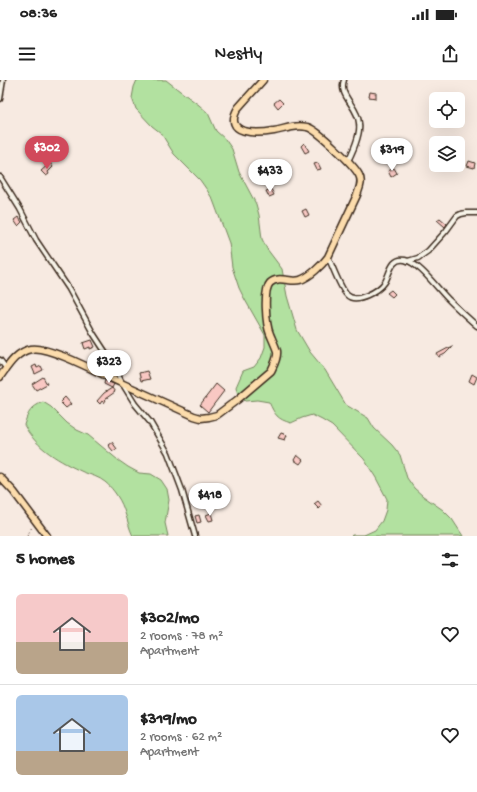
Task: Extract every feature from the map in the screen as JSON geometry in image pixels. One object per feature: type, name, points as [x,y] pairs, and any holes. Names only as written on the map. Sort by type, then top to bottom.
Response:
[{"type":"main road","points":[[0,377],[19,354],[37,348],[53,352],[201,418],[217,415],[271,371],[277,357],[277,351],[269,333],[266,302],[267,290],[271,282],[275,280],[300,280],[313,272],[328,257],[360,187],[361,180],[359,175],[348,162],[318,133],[308,127],[292,127],[274,131],[258,132],[245,131],[236,126],[234,118],[238,108],[263,80]]},
{"type":"main road","points":[[0,477],[14,492],[47,536]]},
{"type":"street","points":[[0,99],[2,80]]},
{"type":"street","points":[[344,80],[342,85],[343,91],[356,111],[360,123],[357,141],[348,162]]},
{"type":"street","points":[[0,178],[20,209],[36,240],[69,289],[93,333],[112,362],[122,383],[135,404],[150,422],[168,453],[182,490],[195,536]]},
{"type":"street","points":[[408,262],[418,258],[428,251],[457,216],[466,213],[477,213]]},
{"type":"street","points":[[328,257],[348,296],[355,299],[378,289],[385,282],[393,264],[398,260],[405,260],[412,263],[477,326]]},
{"type":"street","points":[[0,361],[6,368]]},
{"type":"path","points":[[27,536],[35,521]]},
{"type":"green space","points":[[137,80],[166,80],[208,113],[216,131],[225,139],[232,149],[239,172],[256,204],[262,239],[267,249],[282,269],[287,296],[297,330],[310,352],[325,370],[346,405],[368,418],[374,428],[400,455],[407,478],[414,488],[443,510],[452,519],[463,536],[351,536],[364,535],[375,530],[382,521],[386,510],[387,499],[364,459],[332,426],[322,420],[312,415],[291,423],[282,420],[277,416],[269,402],[257,400],[245,401],[238,395],[236,387],[243,371],[254,367],[261,358],[265,347],[265,335],[239,288],[232,267],[229,243],[213,200],[200,180],[174,154],[161,133],[136,109],[132,98]]},
{"type":"green space","points":[[43,402],[51,407],[67,423],[88,435],[128,467],[139,473],[151,474],[161,480],[167,489],[169,500],[165,523],[168,536],[133,536],[122,504],[105,482],[57,459],[35,441],[24,425],[30,410]]},
{"type":"building","points":[[370,92],[376,93],[376,98],[369,97]]},
{"type":"building","points":[[279,99],[283,103],[278,108],[274,103]]},
{"type":"building","points":[[304,143],[309,151],[305,153],[301,146]]},
{"type":"building","points":[[469,161],[475,163],[474,168],[467,166]]},
{"type":"building","points":[[50,163],[53,167],[46,176],[41,171]]},
{"type":"building","points":[[318,163],[321,169],[317,170],[314,164]]},
{"type":"building","points":[[394,168],[397,173],[391,177],[388,171]]},
{"type":"building","points":[[271,189],[274,195],[269,197],[266,191]]},
{"type":"building","points":[[306,209],[309,215],[305,217],[302,211]]},
{"type":"building","points":[[18,217],[22,222],[18,226],[14,220]]},
{"type":"building","points":[[440,218],[447,224],[445,227],[437,220]]},
{"type":"building","points":[[391,290],[395,294],[392,297],[387,293]]},
{"type":"building","points":[[92,340],[95,347],[85,349],[83,343]]},
{"type":"building","points":[[452,346],[445,354],[439,357],[437,354]]},
{"type":"building","points":[[123,360],[127,368],[120,370],[117,363]]},
{"type":"building","points":[[36,365],[37,368],[41,366],[43,370],[35,374],[32,367]]},
{"type":"building","points":[[147,371],[150,379],[141,381],[139,373]]},
{"type":"building","points":[[472,374],[477,377],[474,384],[469,381]]},
{"type":"building","points":[[43,377],[47,384],[36,390],[32,384]]},
{"type":"building","points":[[105,380],[114,384],[112,388],[104,384]]},
{"type":"building","points":[[216,384],[224,391],[208,412],[200,405]]},
{"type":"building","points":[[112,388],[115,392],[105,399],[106,400],[104,403],[102,401],[100,404],[97,401],[104,393]]},
{"type":"building","points":[[65,397],[71,404],[66,408],[60,402]]},
{"type":"building","points":[[281,433],[287,435],[285,440],[278,438]]},
{"type":"building","points":[[112,442],[117,449],[113,451],[108,445]]},
{"type":"building","points":[[297,455],[303,460],[300,464],[294,460]]},
{"type":"building","points":[[318,501],[322,506],[319,509],[314,504]]},
{"type":"building","points":[[211,513],[213,520],[209,521],[206,515]]},
{"type":"building","points":[[199,515],[201,522],[197,523],[195,516]]}]
